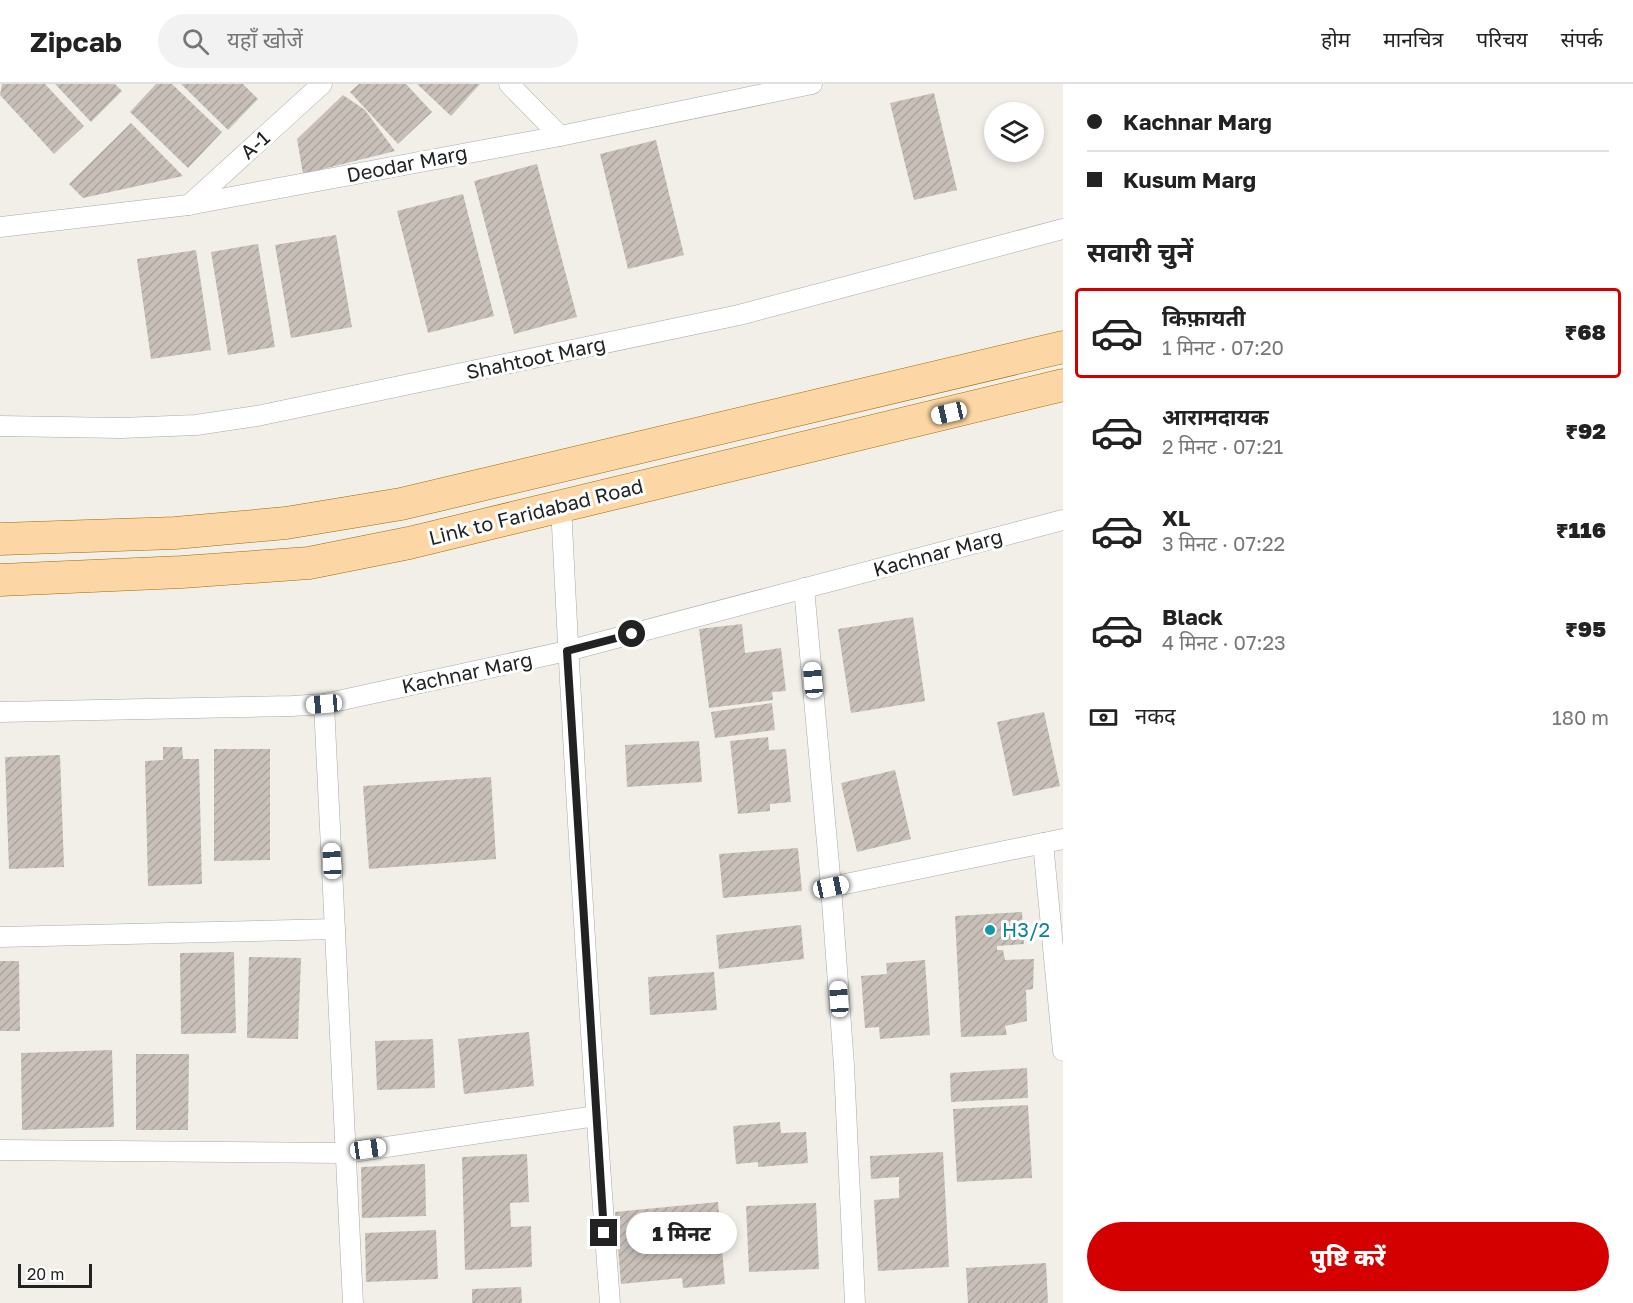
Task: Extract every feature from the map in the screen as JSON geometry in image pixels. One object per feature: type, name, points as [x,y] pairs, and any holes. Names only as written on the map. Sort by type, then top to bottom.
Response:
[{"type":"main road","name":"Link to Faridabad Road","points":[[0,539],[186,532],[286,523],[401,504],[1063,346]]},
{"type":"main road","name":"Link to Faridabad Road","points":[[0,580],[182,572],[309,563],[409,543],[1063,385]]},
{"type":"street","name":"A-1","points":[[188,205],[322,84]]},
{"type":"street","points":[[509,84],[560,136]]},
{"type":"street","name":"Deodar Marg","points":[[0,227],[188,205],[560,136],[812,84]]},
{"type":"street","name":"Shahtoot Marg","points":[[0,426],[121,428],[196,425],[257,416],[739,315],[1063,229]]},
{"type":"street","points":[[561,506],[567,651],[610,1303]]},
{"type":"street","name":"Kachnar Marg","points":[[0,712],[324,704],[567,651],[1063,520]]},
{"type":"street","points":[[804,588],[831,887],[844,1066],[855,1303]]},
{"type":"street","points":[[324,704],[353,1303]]},
{"type":"street","points":[[831,887],[1063,839]]},
{"type":"street","points":[[1043,843],[1063,1051]]},
{"type":"street","points":[[0,938],[335,929]]},
{"type":"street","points":[[0,1149],[346,1153],[596,1116]]},
{"type":"building","points":[[2,84],[45,84],[84,126],[54,154],[0,95]]},
{"type":"building","points":[[55,84],[115,84],[122,91],[91,122]]},
{"type":"building","points":[[156,84],[172,84],[222,132],[188,168],[130,112]]},
{"type":"building","points":[[181,84],[243,84],[258,99],[228,130]]},
{"type":"building","points":[[359,84],[406,84],[432,112],[398,144],[350,92]]},
{"type":"building","points":[[417,84],[480,84],[451,116]]},
{"type":"building","points":[[934,93],[957,190],[914,200],[890,103]]},
{"type":"building","points":[[343,95],[365,110],[395,151],[303,174],[297,139]]},
{"type":"building","points":[[131,123],[183,176],[83,198],[69,184]]},
{"type":"building","points":[[656,140],[684,255],[628,269],[600,154]]},
{"type":"building","points":[[537,164],[577,317],[514,334],[474,181]]},
{"type":"building","points":[[463,194],[494,316],[428,333],[397,211]]},
{"type":"building","points":[[336,235],[352,327],[291,338],[275,245]]},
{"type":"building","points":[[258,244],[275,347],[228,355],[211,252]]},
{"type":"building","points":[[196,250],[211,350],[151,359],[137,259]]},
{"type":"building","points":[[913,617],[925,701],[851,713],[838,629]]},
{"type":"building","points":[[742,624],[745,653],[781,648],[786,691],[772,692],[773,700],[709,708],[699,629]]},
{"type":"building","points":[[772,703],[775,730],[715,738],[711,712]]},
{"type":"building","points":[[1044,712],[1060,786],[1013,796],[997,722]]},
{"type":"building","points":[[768,737],[769,750],[786,749],[791,802],[770,804],[770,811],[738,814],[730,741]]},
{"type":"building","points":[[699,741],[702,782],[627,787],[625,745]]},
{"type":"building","points":[[163,747],[182,747],[183,759],[199,759],[202,884],[148,886],[145,761],[163,760]]},
{"type":"building","points":[[214,749],[270,749],[270,860],[214,861]]},
{"type":"building","points":[[60,755],[64,867],[9,869],[5,757]]},
{"type":"building","points":[[895,770],[911,839],[857,852],[841,783]]},
{"type":"building","points":[[491,777],[496,859],[369,869],[363,786]]},
{"type":"building","points":[[798,848],[802,891],[723,898],[719,854]]},
{"type":"building","points":[[1022,912],[1024,944],[997,946],[997,950],[1003,950],[1005,960],[1034,959],[1033,989],[1026,990],[1027,1021],[1005,1026],[1007,1035],[961,1037],[955,916]]},
{"type":"building","points":[[801,925],[804,959],[719,969],[716,935]]},
{"type":"building","points":[[234,952],[236,1033],[181,1034],[180,953]]},
{"type":"building","points":[[249,957],[301,958],[298,1039],[247,1038]]},
{"type":"building","points":[[925,960],[930,1035],[880,1039],[879,1027],[865,1028],[861,976],[887,974],[886,963]]},
{"type":"building","points":[[0,961],[19,961],[20,1031],[0,1031]]},
{"type":"building","points":[[714,972],[717,1010],[650,1015],[648,977]]},
{"type":"building","points":[[529,1032],[534,1086],[464,1094],[458,1039]]},
{"type":"building","points":[[433,1039],[435,1088],[377,1090],[375,1041]]},
{"type":"building","points":[[112,1050],[114,1127],[22,1130],[21,1053]]},
{"type":"building","points":[[136,1054],[189,1054],[188,1130],[136,1130]]},
{"type":"building","points":[[1027,1068],[1028,1098],[951,1102],[950,1073]]},
{"type":"building","points":[[1028,1105],[1032,1178],[957,1182],[953,1109]]},
{"type":"building","points":[[780,1122],[781,1133],[806,1132],[808,1163],[758,1167],[758,1162],[736,1164],[733,1126]]},
{"type":"building","points":[[943,1152],[949,1267],[878,1271],[874,1200],[899,1198],[899,1177],[871,1179],[870,1156]]},
{"type":"building","points":[[527,1154],[529,1202],[510,1203],[511,1227],[531,1226],[532,1267],[465,1270],[462,1157]]},
{"type":"building","points":[[425,1164],[426,1216],[362,1218],[361,1167]]},
{"type":"building","points":[[718,1202],[725,1284],[683,1288],[682,1278],[621,1284],[615,1212]]},
{"type":"building","points":[[816,1203],[819,1269],[749,1272],[746,1206]]},
{"type":"building","points":[[436,1230],[438,1279],[366,1282],[365,1233]]},
{"type":"building","points":[[1046,1263],[1048,1303],[968,1303],[966,1268]]},
{"type":"building","points":[[521,1287],[522,1303],[472,1303],[472,1289]]},
{"type":"place","name":"H3/2","points":[[990,930]]},
{"type":"route","points":[[604,1233],[567,651],[632,634]]}]
